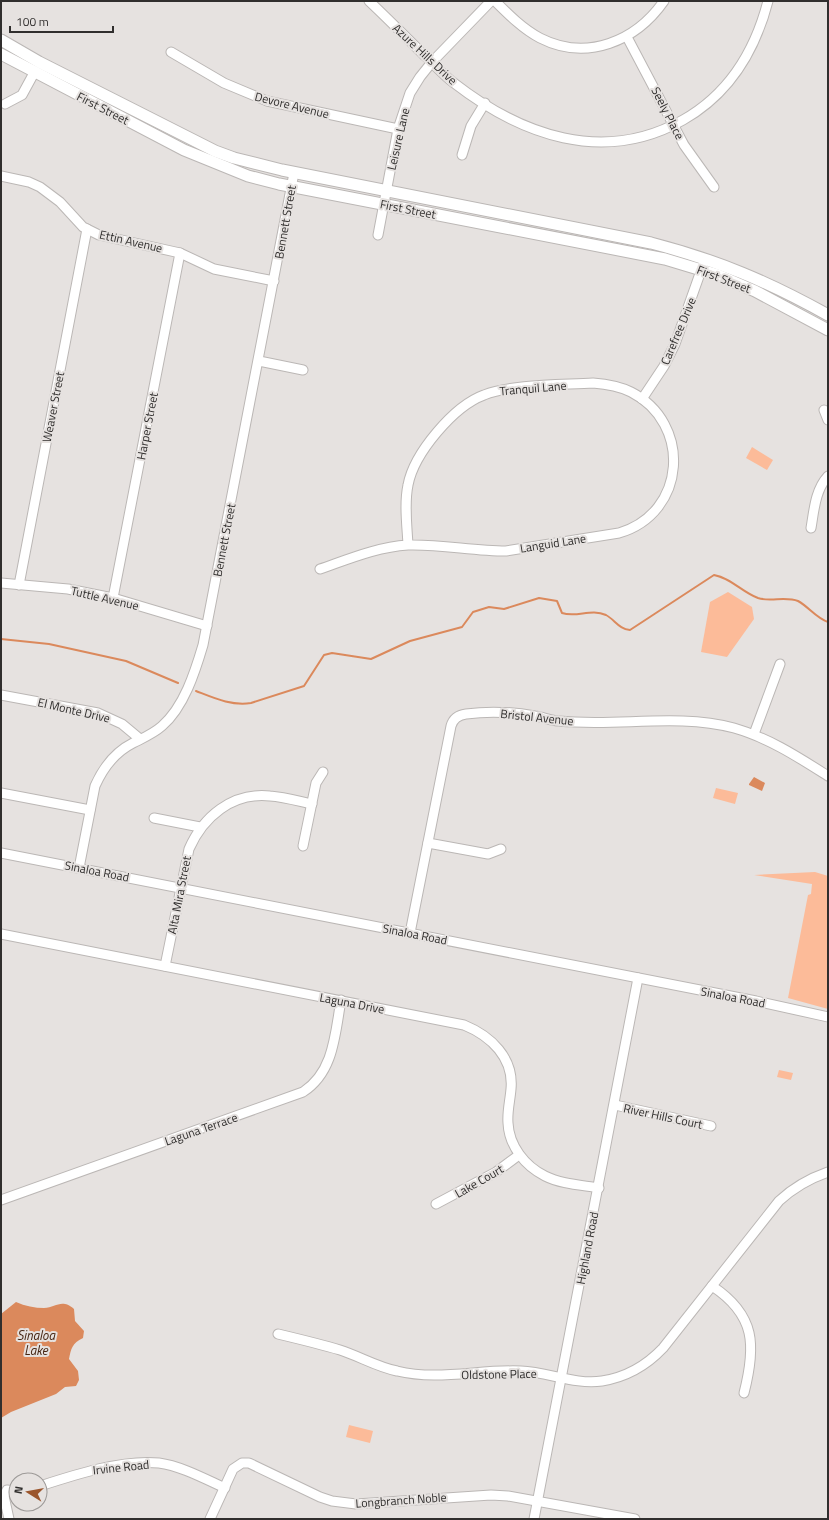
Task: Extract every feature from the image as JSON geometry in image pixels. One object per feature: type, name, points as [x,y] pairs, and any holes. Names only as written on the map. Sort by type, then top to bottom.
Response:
[{"type":"main road","name":"First Street","points":[[1,40],[39,62],[215,150],[253,164],[651,244],[705,258],[756,278],[828,315]]},
{"type":"main road","name":"First Street","points":[[1,54],[34,73],[211,162],[248,176],[292,186],[632,252],[702,270],[755,291],[828,330]]},
{"type":"street","name":"Azure Hills Drive","points":[[369,1],[454,83],[485,103],[532,130],[555,137],[580,141],[604,142],[627,140],[651,134],[674,124],[704,106],[740,69],[757,37],[768,1]]},
{"type":"street","name":"Leisure Lane","points":[[378,235],[398,129],[410,93],[432,62],[491,1]]},
{"type":"street","points":[[495,1],[528,31],[541,39],[558,45],[575,48],[609,44],[627,37],[655,14],[664,1]]},
{"type":"street","name":"Seely Place","points":[[627,37],[694,160],[714,187]]},
{"type":"street","name":"Devore Avenue","points":[[171,52],[224,83],[267,101],[398,129]]},
{"type":"street","points":[[5,104],[22,95],[34,73]]},
{"type":"street","points":[[462,155],[471,126],[485,103]]},
{"type":"street","name":"Bennett Street","points":[[79,868],[95,786],[105,767],[120,751],[162,726],[178,706],[198,661],[207,626],[294,173]]},
{"type":"street","name":"Ettin Avenue","points":[[1,176],[29,182],[40,187],[50,193],[72,217],[87,229],[111,239],[180,253],[214,269],[274,281]]},
{"type":"street","name":"Weaver Street","points":[[19,585],[87,229]]},
{"type":"street","name":"Harper Street","points":[[113,598],[180,253]]},
{"type":"street","name":"Carefree Drive","points":[[642,399],[664,366],[675,344],[705,258]]},
{"type":"street","points":[[259,361],[303,370]]},
{"type":"street","name":"Tranquil Lane","points":[[408,545],[406,498],[413,470],[420,456],[446,422],[468,403],[484,395],[504,390],[593,383],[618,387],[642,399]]},
{"type":"street","name":"Languid Lane","points":[[320,570],[373,551],[408,545],[506,551],[620,533],[642,524],[654,514],[664,499],[671,482],[674,463],[672,444],[665,426],[655,411],[642,399]]},
{"type":"street","points":[[824,410],[828,420]]},
{"type":"street","points":[[811,528],[817,497],[821,486],[828,476]]},
{"type":"street","name":"Tuttle Avenue","points":[[1,582],[68,589],[113,598],[207,626]]},
{"type":"street","points":[[754,734],[780,664]]},
{"type":"street","name":"El Monte Drive","points":[[1,695],[98,714],[122,724],[140,739]]},
{"type":"street","name":"Bristol Avenue","points":[[410,933],[451,726],[456,717],[460,715],[517,713],[557,721],[686,722],[709,724],[754,734],[782,747],[828,776]]},
{"type":"street","points":[[304,846],[316,783],[323,772]]},
{"type":"street","points":[[1,793],[90,810]]},
{"type":"street","name":"Alta Mira Street","points":[[165,966],[189,849],[200,827],[220,808],[246,798],[270,796],[312,804]]},
{"type":"street","points":[[154,818],[200,827]]},
{"type":"street","points":[[428,843],[488,854],[501,849]]},
{"type":"street","name":"Sinaloa Road","points":[[1,853],[180,887],[828,1017]]},
{"type":"street","name":"Laguna Drive","points":[[1,934],[341,1000],[464,1025],[479,1031],[491,1039],[502,1054],[509,1071],[511,1089],[508,1124],[511,1140],[519,1155],[532,1168],[546,1176],[599,1188]]},
{"type":"street","name":"Highland Road","points":[[534,1519],[599,1188],[638,978]]},
{"type":"street","name":"Laguna Terrace","points":[[1,1200],[303,1092],[318,1081],[328,1065],[341,1000]]},
{"type":"street","name":"River Hills Court","points":[[614,1105],[711,1126]]},
{"type":"street","name":"Lake Court","points":[[436,1204],[496,1172],[519,1155]]},
{"type":"street","name":"Oldstone Place","points":[[278,1334],[341,1350],[382,1367],[410,1374],[437,1375],[520,1371],[541,1373],[581,1381],[601,1381],[622,1376],[640,1367],[663,1348],[779,1202],[792,1189],[807,1180],[828,1172]]},
{"type":"street","points":[[712,1286],[724,1294],[734,1304],[743,1316],[748,1330],[751,1344],[751,1358],[744,1393]]},
{"type":"street","name":"Irvine Road","points":[[48,1483],[87,1471],[134,1464],[159,1463],[174,1467],[225,1488]]},
{"type":"street","name":"Longbranch Noble","points":[[210,1519],[233,1469],[242,1463],[249,1463],[320,1497],[344,1503],[356,1504],[491,1495],[538,1501],[631,1519]]},
{"type":"street","points":[[8,1491],[5,1492],[4,1496],[9,1519]]},
{"type":"shaded area","points":[[752,447],[773,460],[767,470],[746,458]]},
{"type":"shaded area","points":[[728,592],[752,607],[754,619],[727,657],[701,652],[710,602]]},
{"type":"shaded area","points":[[716,788],[738,793],[735,804],[713,798]]},
{"type":"shaded area","points":[[815,872],[828,876],[828,1009],[788,998],[808,895],[811,894],[812,884],[754,875]]},
{"type":"shaded area","points":[[779,1070],[793,1073],[791,1080],[777,1077]]},
{"type":"shaded area","points":[[349,1425],[373,1431],[370,1443],[346,1437]]},
{"type":"water","points":[[754,777],[765,783],[762,791],[749,785]]},
{"type":"water","name":"Sinaloa Lake","points":[[16,1302],[26,1306],[41,1308],[66,1304],[74,1309],[75,1321],[84,1331],[83,1338],[76,1342],[70,1352],[69,1359],[78,1371],[79,1380],[76,1386],[65,1387],[56,1394],[11,1412],[1,1418],[1,1314]]},
{"type":"waterway","points":[[196,691],[216,699],[244,704],[251,703],[304,686],[324,655],[332,653],[371,659],[410,641],[462,627],[473,612],[489,607],[504,609],[539,598],[557,601],[562,613],[600,613],[606,615],[623,628],[630,630],[714,575],[726,579],[758,598],[788,599],[798,601],[820,618],[828,622]]},
{"type":"waterway","points":[[1,639],[49,644],[126,661],[178,683]]}]
